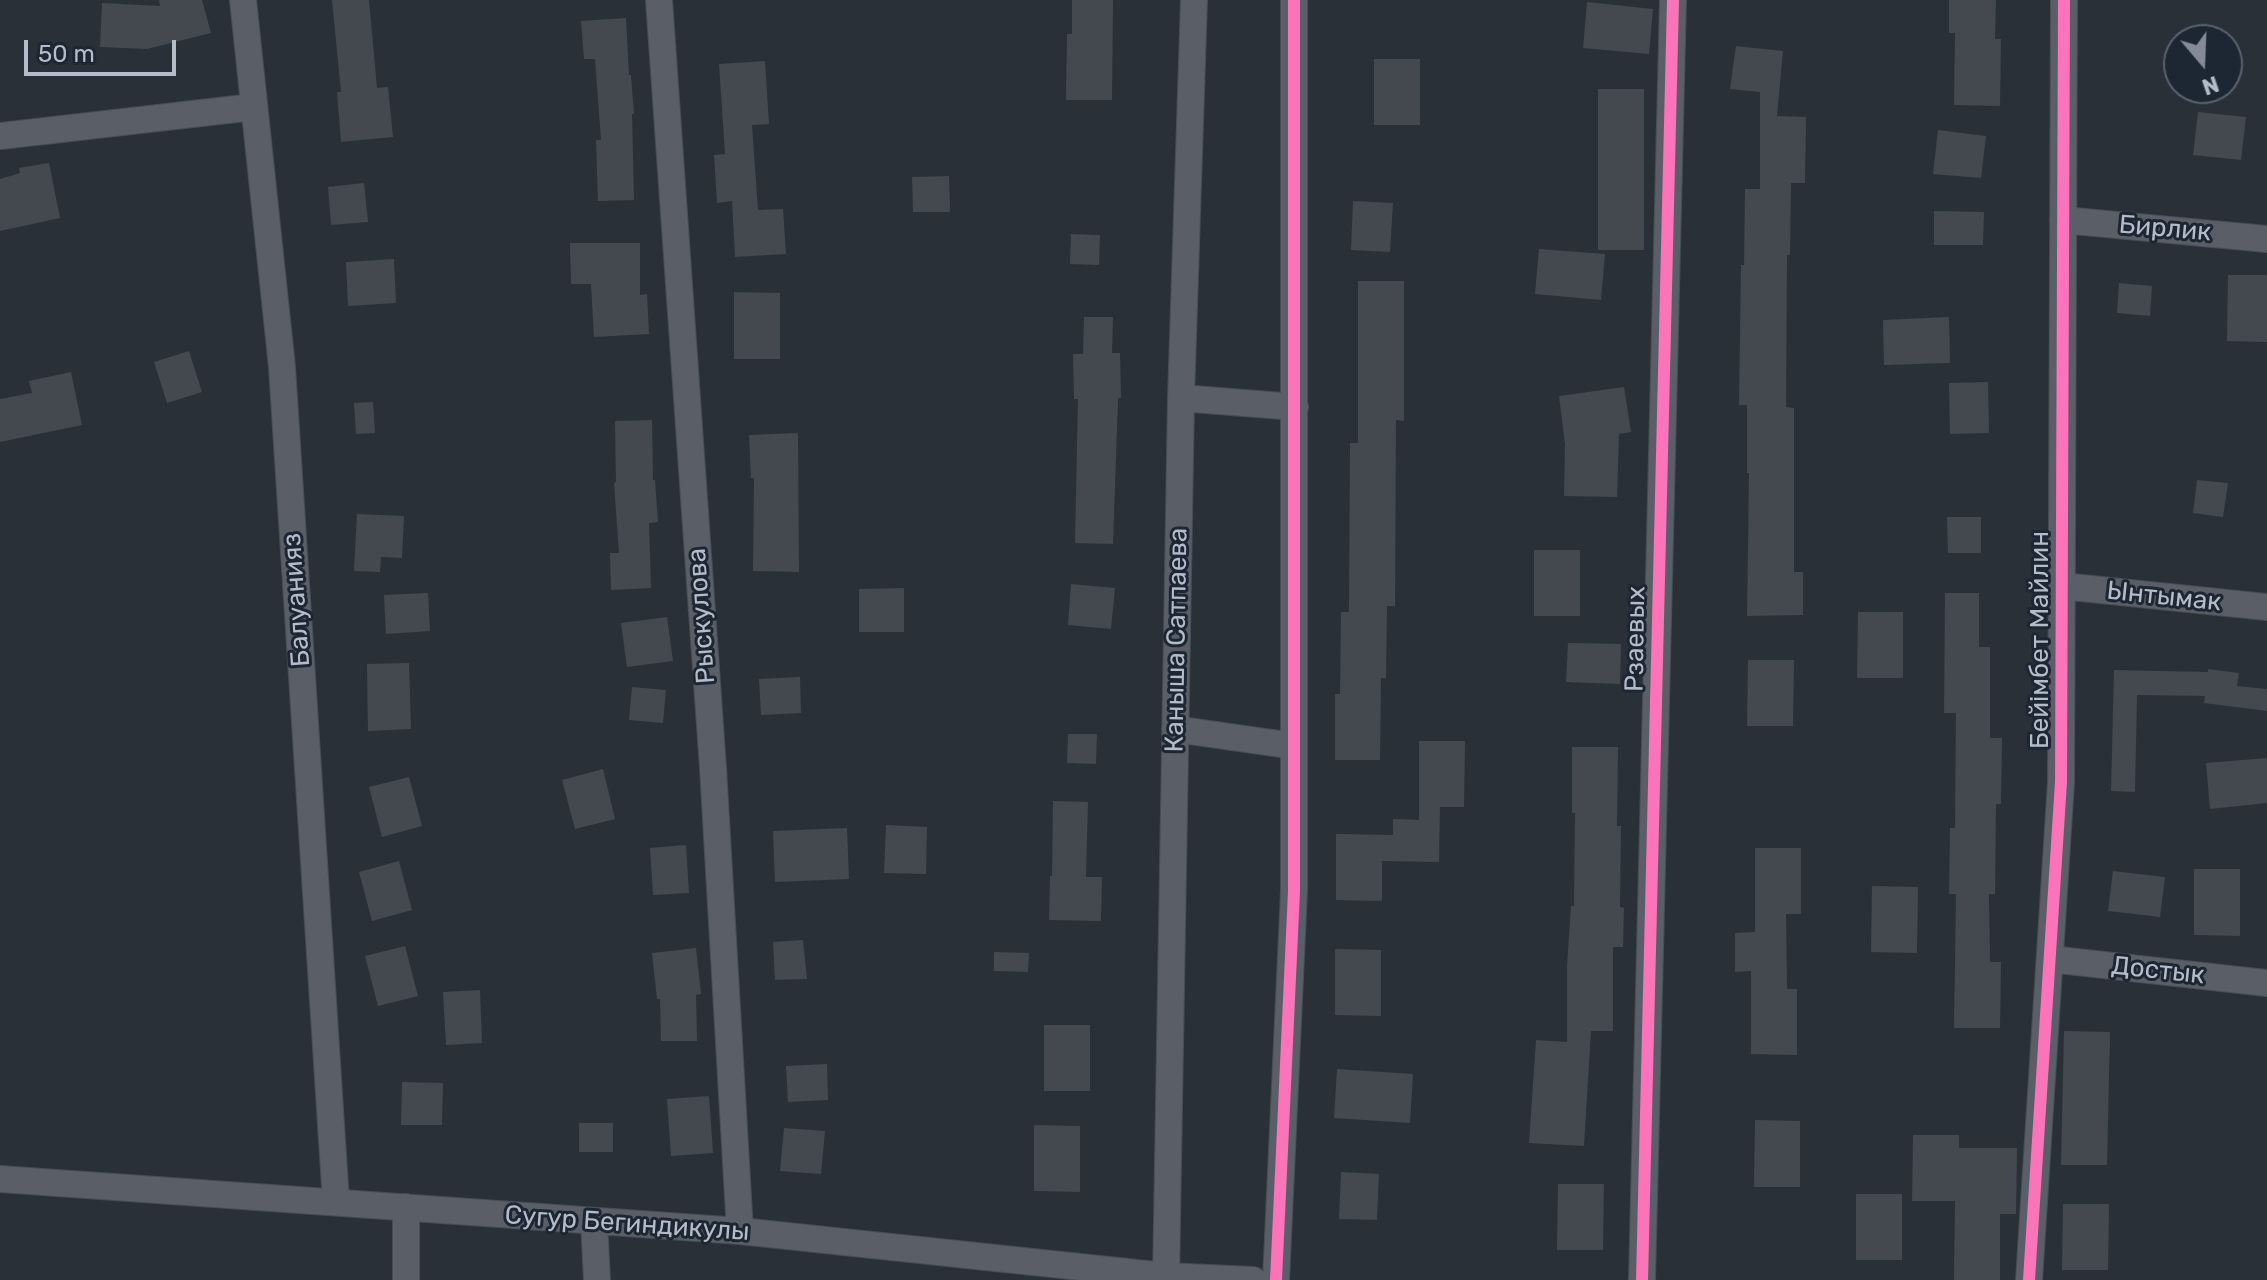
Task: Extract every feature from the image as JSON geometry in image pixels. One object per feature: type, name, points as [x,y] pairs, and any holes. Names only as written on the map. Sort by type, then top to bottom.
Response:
[{"type":"street","name":"Балуанияз","points":[[243,0],[282,367],[336,1202]]},
{"type":"street","name":"Рыскулова","points":[[659,0],[713,768],[740,1231]]},
{"type":"street","name":"Каныша Сатпаева","points":[[1166,1278],[1181,398],[1194,0]]},
{"type":"street","points":[[1276,1280],[1294,891],[1294,0]]},
{"type":"street","name":"Рзаевых","points":[[1642,1280],[1673,0]]},
{"type":"street","name":"Бейімбет Майлин","points":[[2029,1280],[2061,782],[2064,0]]},
{"type":"street","points":[[0,136],[254,107]]},
{"type":"street","name":"Бирлик","points":[[2063,220],[2267,239]]},
{"type":"street","points":[[1181,398],[1295,407]]},
{"type":"street","name":"Ынтымак","points":[[2062,586],[2267,607]]},
{"type":"street","points":[[1175,729],[1294,746]]},
{"type":"street","name":"Достык","points":[[2050,959],[2267,983]]},
{"type":"street","name":"Сугур Бегиндикулы","points":[[0,1179],[740,1231],[997,1269],[1253,1280]]},
{"type":"street","points":[[406,1207],[406,1280]]},
{"type":"street","points":[[594,1221],[597,1280]]},
{"type":"building","points":[[159,0],[202,0],[211,33],[147,49],[100,47],[102,3],[160,6]]},
{"type":"building","points":[[332,0],[369,0],[377,88],[388,87],[393,137],[341,142],[337,92],[341,92]]},
{"type":"building","points":[[1072,0],[1113,0],[1112,100],[1066,100],[1067,34],[1072,34]]},
{"type":"building","points":[[1949,0],[1996,0],[1995,39],[2001,39],[2000,106],[1954,105],[1955,33],[1949,33]]},
{"type":"building","points":[[1587,2],[1653,9],[1649,54],[1583,48]]},
{"type":"building","points":[[626,18],[634,114],[634,200],[598,201],[596,140],[601,140],[595,59],[584,59],[581,21]]},
{"type":"building","points":[[1736,46],[1783,51],[1777,116],[1806,117],[1805,183],[1791,183],[1786,407],[1794,408],[1794,572],[1803,572],[1803,615],[1747,616],[1749,473],[1747,405],[1739,405],[1741,265],[1744,265],[1745,189],[1760,189],[1760,92],[1730,89]]},
{"type":"building","points":[[1374,59],[1420,59],[1420,125],[1374,125]]},
{"type":"building","points":[[765,61],[769,124],[752,125],[758,210],[783,209],[786,254],[735,257],[732,201],[717,203],[714,155],[725,154],[719,64]]},
{"type":"building","points":[[1598,89],[1644,89],[1644,250],[1598,250]]},
{"type":"building","points":[[2198,112],[2246,117],[2241,160],[2193,155]]},
{"type":"building","points":[[1938,130],[1986,136],[1981,178],[1933,174]]},
{"type":"building","points":[[49,163],[60,218],[0,231],[0,179],[20,173],[19,168]]},
{"type":"building","points":[[949,176],[950,212],[913,212],[912,177]]},
{"type":"building","points":[[364,183],[368,222],[331,225],[328,187]]},
{"type":"building","points":[[1353,201],[1393,203],[1390,252],[1351,250]]},
{"type":"building","points":[[1934,211],[1984,212],[1983,245],[1934,245]]},
{"type":"building","points":[[1071,234],[1100,235],[1099,265],[1070,264]]},
{"type":"building","points":[[570,243],[640,243],[640,295],[647,294],[649,334],[594,337],[591,284],[571,284]]},
{"type":"building","points":[[1539,249],[1605,254],[1601,300],[1535,294]]},
{"type":"building","points":[[394,259],[396,303],[348,306],[346,262]]},
{"type":"building","points":[[2228,275],[2267,275],[2267,342],[2227,341]]},
{"type":"building","points":[[1358,281],[1404,281],[1404,421],[1396,420],[1395,606],[1387,606],[1386,678],[1381,678],[1380,760],[1335,760],[1335,694],[1340,694],[1341,612],[1349,612],[1350,443],[1358,443]]},
{"type":"building","points":[[2119,283],[2152,286],[2150,316],[2117,313]]},
{"type":"building","points":[[734,292],[780,293],[780,359],[734,359]]},
{"type":"building","points":[[1084,317],[1113,317],[1112,353],[1120,353],[1121,398],[1118,398],[1113,544],[1075,543],[1078,399],[1074,399],[1073,354],[1083,354]]},
{"type":"building","points":[[1949,317],[1950,363],[1884,365],[1883,320]]},
{"type":"building","points":[[189,351],[202,392],[167,403],[154,362]]},
{"type":"building","points":[[71,372],[82,425],[0,442],[0,399],[32,393],[29,381]]},
{"type":"building","points":[[1988,382],[1989,433],[1950,434],[1949,383]]},
{"type":"building","points":[[1624,387],[1631,432],[1619,434],[1617,497],[1564,496],[1565,444],[1559,396]]},
{"type":"building","points":[[373,402],[375,433],[356,434],[354,403]]},
{"type":"building","points":[[652,420],[653,480],[658,522],[649,523],[651,588],[611,590],[610,553],[619,553],[614,483],[615,421]]},
{"type":"building","points":[[798,433],[799,572],[753,571],[754,478],[751,478],[749,435]]},
{"type":"building","points":[[2197,480],[2228,483],[2223,517],[2193,513]]},
{"type":"building","points":[[357,514],[404,516],[402,558],[381,557],[380,572],[354,571]]},
{"type":"building","points":[[1947,517],[1981,517],[1981,553],[1948,553]]},
{"type":"building","points":[[1534,550],[1580,550],[1580,616],[1534,616]]},
{"type":"building","points":[[1071,584],[1115,588],[1111,629],[1068,625]]},
{"type":"building","points":[[904,588],[904,632],[859,632],[859,589]]},
{"type":"building","points":[[428,593],[430,631],[386,634],[384,595]]},
{"type":"building","points":[[1945,593],[1979,593],[1979,647],[1990,647],[1990,738],[2002,738],[2001,804],[1996,804],[1995,894],[1989,894],[1990,962],[2001,962],[2000,1028],[1954,1028],[1956,894],[1949,894],[1950,828],[1955,828],[1956,713],[1944,713]]},
{"type":"building","points":[[1858,612],[1903,612],[1903,678],[1857,678]]},
{"type":"building","points":[[667,617],[673,661],[627,667],[621,623]]},
{"type":"building","points":[[1568,643],[1621,644],[1620,684],[1566,682]]},
{"type":"building","points":[[1748,660],[1794,660],[1793,726],[1747,726]]},
{"type":"building","points":[[409,663],[411,729],[368,731],[367,664]]},
{"type":"building","points":[[2208,669],[2239,673],[2237,686],[2267,689],[2267,711],[2204,703],[2205,696],[2137,695],[2135,792],[2111,791],[2114,670],[2208,672]]},
{"type":"building","points":[[800,677],[801,713],[761,715],[759,679]]},
{"type":"building","points":[[632,687],[666,690],[663,723],[629,720]]},
{"type":"building","points":[[1068,734],[1097,734],[1096,764],[1067,763]]},
{"type":"building","points":[[1419,741],[1465,741],[1464,807],[1440,807],[1439,862],[1382,861],[1382,901],[1336,900],[1336,834],[1393,835],[1393,819],[1419,820]]},
{"type":"building","points":[[1572,747],[1618,747],[1620,907],[1624,908],[1623,947],[1613,947],[1613,1031],[1591,1031],[1584,1146],[1529,1143],[1536,1040],[1567,1042],[1567,965],[1571,906],[1574,906]]},
{"type":"building","points":[[2267,758],[2267,803],[2210,809],[2206,763]]},
{"type":"building","points":[[603,769],[615,819],[575,829],[562,780]]},
{"type":"building","points":[[409,777],[422,826],[382,837],[369,787]]},
{"type":"building","points":[[1053,801],[1088,802],[1086,877],[1102,877],[1101,921],[1049,920]]},
{"type":"building","points":[[886,825],[927,827],[926,874],[884,873]]},
{"type":"building","points":[[847,828],[849,879],[775,882],[773,831]]},
{"type":"building","points":[[686,845],[689,893],[653,895],[650,848]]},
{"type":"building","points":[[1755,848],[1801,848],[1801,914],[1786,914],[1787,989],[1797,989],[1797,1055],[1751,1054],[1751,971],[1735,972],[1735,933],[1755,932]]},
{"type":"building","points":[[399,861],[412,910],[372,921],[359,872]]},
{"type":"building","points":[[2194,869],[2240,869],[2240,936],[2194,935]]},
{"type":"building","points":[[2113,871],[2165,877],[2160,917],[2108,911]]},
{"type":"building","points":[[1872,886],[1918,887],[1917,953],[1871,952]]},
{"type":"building","points":[[803,940],[807,979],[775,980],[773,942]]},
{"type":"building","points":[[405,946],[418,996],[378,1006],[365,956]]},
{"type":"building","points":[[696,948],[701,994],[696,995],[697,1041],[661,1041],[660,999],[657,999],[652,953]]},
{"type":"building","points":[[1335,949],[1381,950],[1381,1016],[1335,1015]]},
{"type":"building","points":[[994,952],[1029,953],[1028,972],[994,971]]},
{"type":"building","points":[[480,990],[482,1043],[446,1045],[443,992]]},
{"type":"building","points":[[1044,1025],[1090,1025],[1090,1091],[1044,1091]]},
{"type":"building","points":[[2064,1031],[2110,1032],[2107,1165],[2061,1165]]},
{"type":"building","points":[[827,1064],[828,1100],[788,1102],[786,1066]]},
{"type":"building","points":[[1337,1069],[1413,1074],[1410,1123],[1334,1118]]},
{"type":"building","points":[[402,1082],[443,1083],[442,1125],[401,1125]]},
{"type":"building","points":[[709,1096],[713,1153],[671,1156],[667,1099]]},
{"type":"building","points":[[1755,1120],[1800,1121],[1800,1187],[1754,1187]]},
{"type":"building","points":[[579,1123],[613,1123],[613,1152],[579,1152]]},
{"type":"building","points":[[1034,1125],[1080,1126],[1080,1192],[1034,1191]]},
{"type":"building","points":[[784,1128],[825,1131],[821,1174],[780,1171]]},
{"type":"building","points":[[1913,1135],[1959,1135],[1959,1148],[2017,1148],[2016,1214],[2000,1214],[2000,1280],[1954,1280],[1955,1201],[1912,1201]]},
{"type":"building","points":[[1341,1172],[1379,1174],[1377,1220],[1339,1219]]},
{"type":"building","points":[[1558,1184],[1604,1184],[1603,1250],[1557,1250]]},
{"type":"building","points":[[1856,1194],[1902,1194],[1902,1260],[1856,1260]]},
{"type":"building","points":[[2063,1204],[2109,1204],[2108,1270],[2062,1270]]},
{"type":"cycle path","points":[[1276,1280],[1294,891],[1294,0]]},
{"type":"cycle path","points":[[1642,1280],[1673,0]]},
{"type":"cycle path","points":[[2029,1280],[2061,782],[2064,0]]}]
